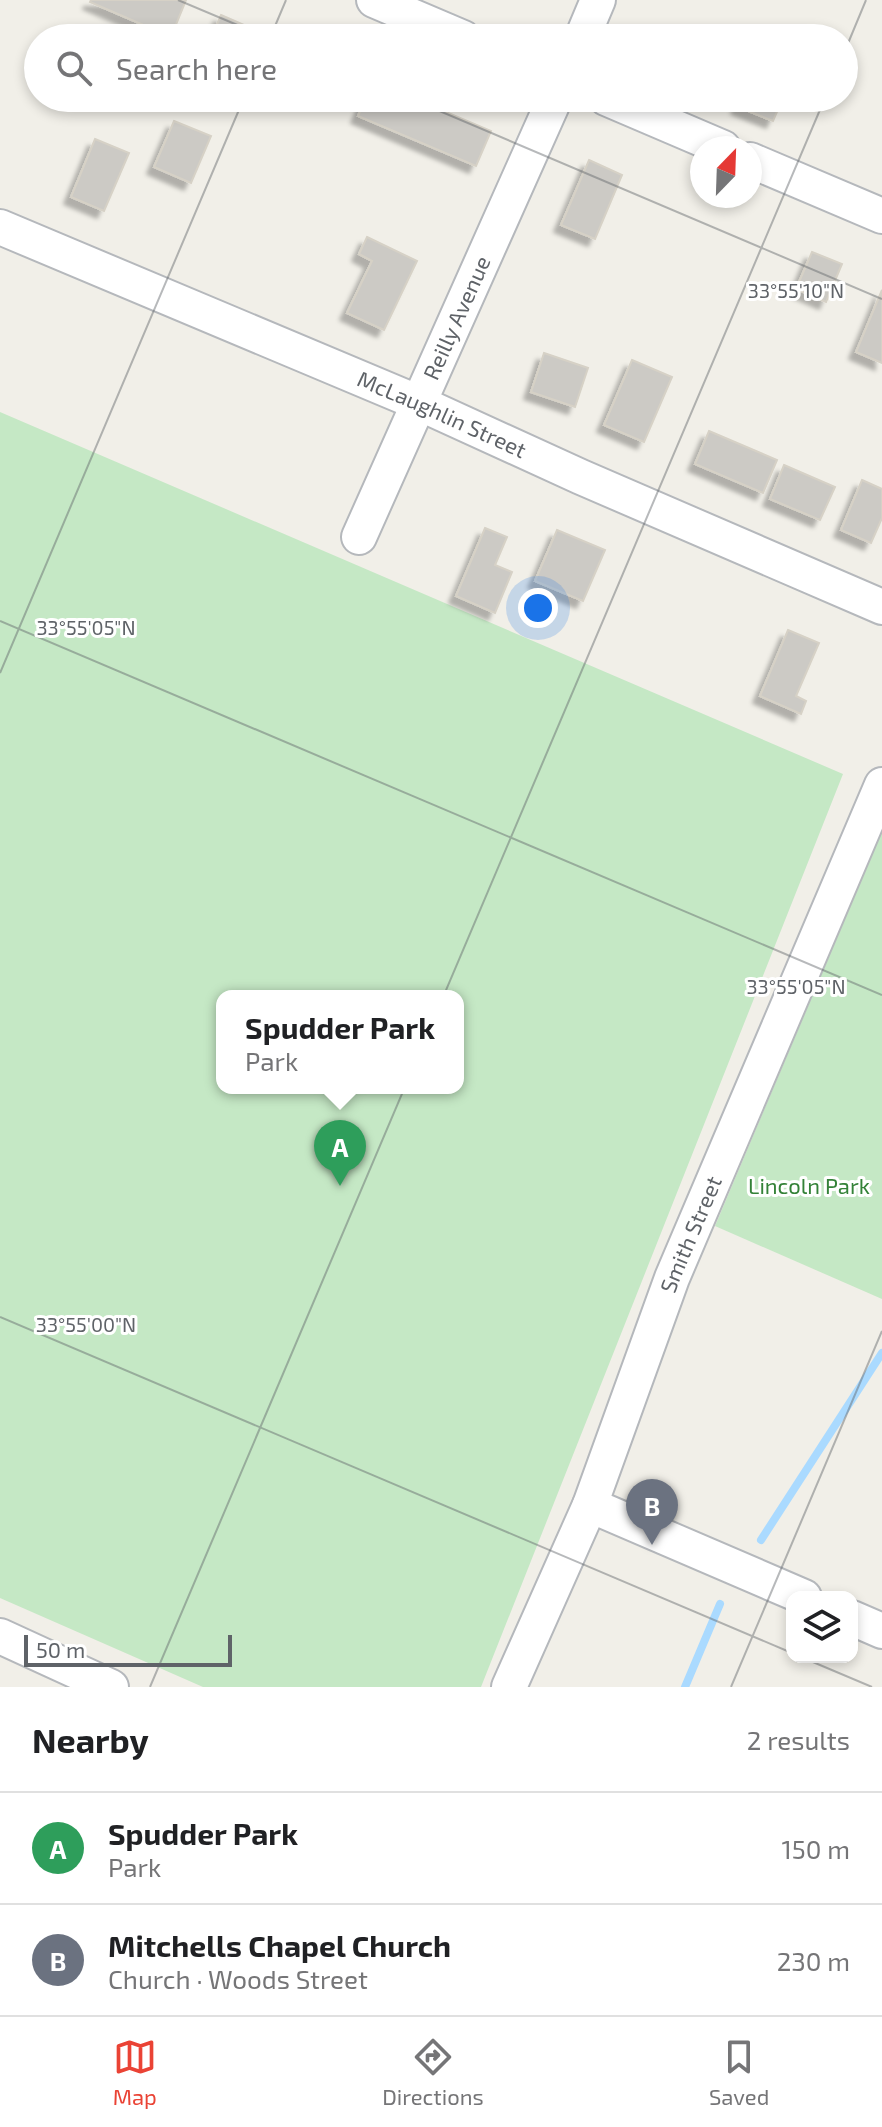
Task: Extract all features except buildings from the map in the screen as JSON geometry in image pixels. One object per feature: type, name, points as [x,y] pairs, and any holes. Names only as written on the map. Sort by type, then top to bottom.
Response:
[{"type":"street","points":[[374,0],[430,24]]},
{"type":"street","points":[[588,24],[598,0]]},
{"type":"street","name":"Reilly Avenue","points":[[359,537],[549,112]]},
{"type":"street","points":[[639,112],[695,136]]},
{"type":"street","points":[[762,165],[882,216]]},
{"type":"street","name":"McLaughlin Street","points":[[0,227],[419,403],[882,607]]},
{"type":"street","name":"Smith Street","points":[[509,1687],[590,1505],[672,1278],[882,785]]},
{"type":"street","points":[[590,1505],[790,1591]]},
{"type":"street","points":[[858,1621],[882,1631]]},
{"type":"street","points":[[0,1636],[111,1687]]},
{"type":"green space","points":[[0,412],[843,774],[481,1687],[203,1687],[0,1598]]},
{"type":"green space","name":"Lincoln Park","points":[[882,831],[882,1299],[715,1226]]},
{"type":"waterway","points":[[761,1540],[882,1353]]},
{"type":"waterway","points":[[685,1687],[720,1604]]},
{"type":"place","name":"Spudder Park","points":[[340,1186]]},
{"type":"place","name":"Mitchells Chapel Church","points":[[652,1545]]}]
